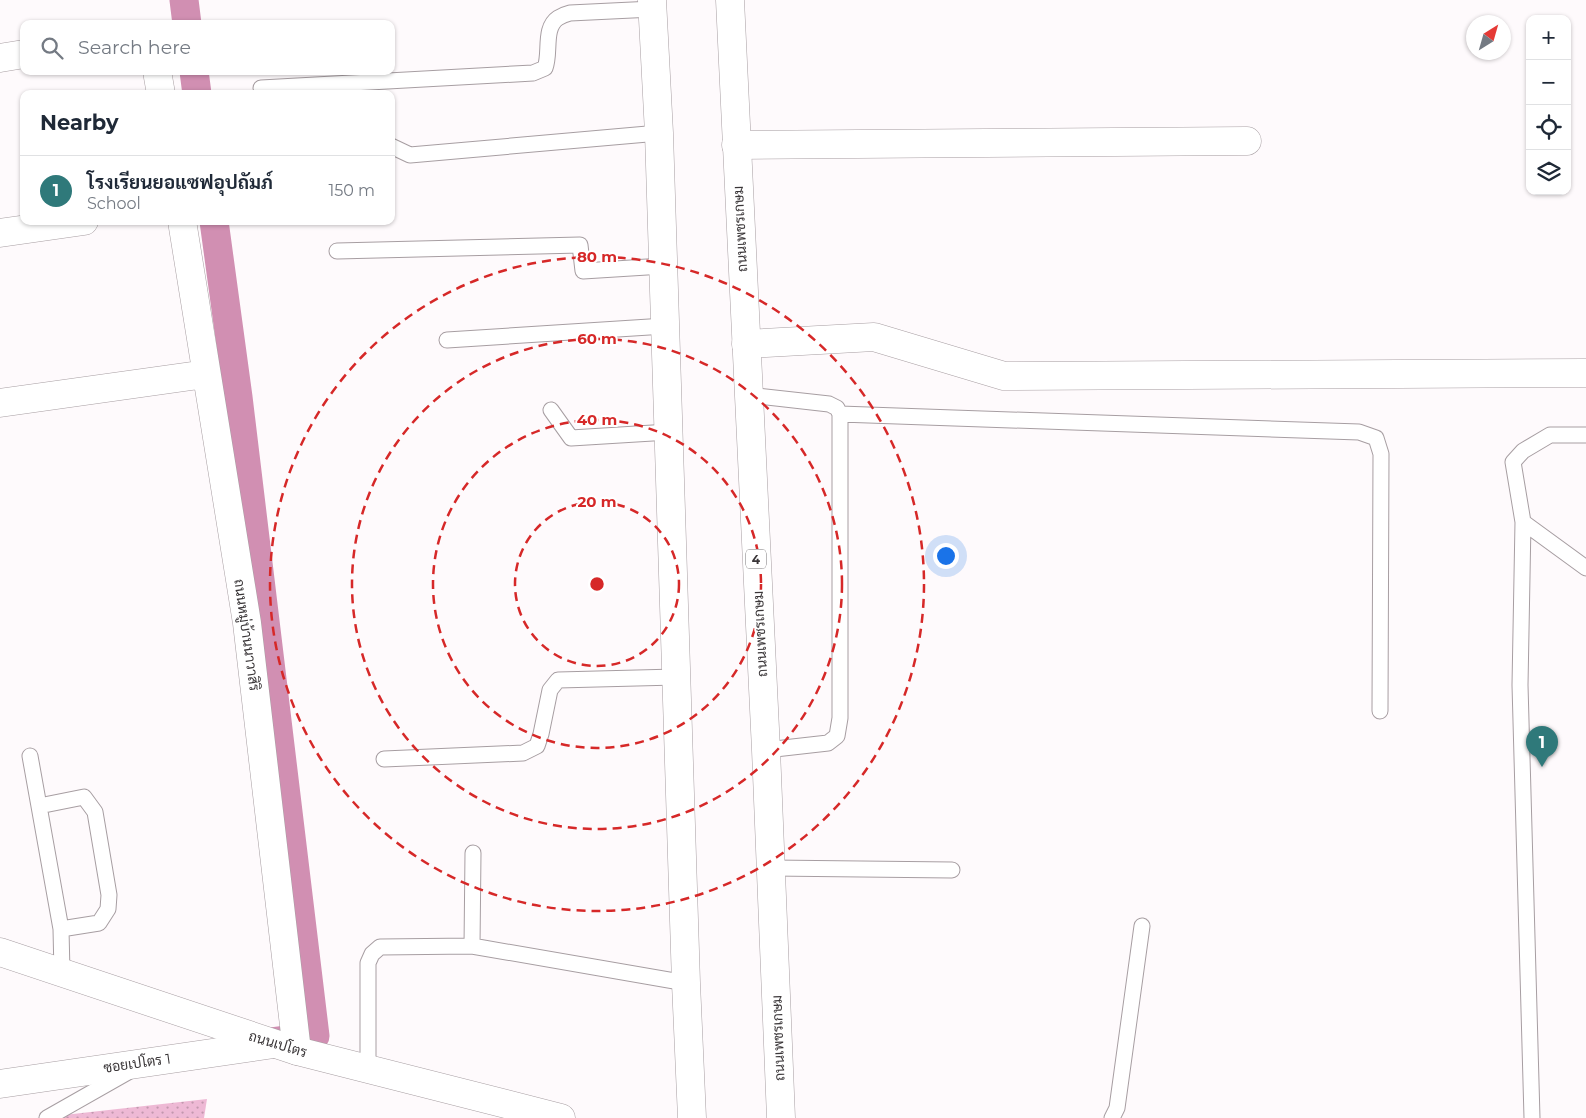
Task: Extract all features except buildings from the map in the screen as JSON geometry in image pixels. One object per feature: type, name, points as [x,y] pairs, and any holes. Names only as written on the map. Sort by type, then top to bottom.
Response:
[{"type":"street","name":"ถนนเพชรเกษม","points":[[730,0],[766,750],[781,1118]]},
{"type":"street","points":[[652,5],[659,133],[692,1118]]},
{"type":"street","points":[[0,58],[20,55]]},
{"type":"street","points":[[158,75],[160,90]]},
{"type":"street","points":[[736,145],[1247,141]]},
{"type":"street","points":[[0,232],[53,225]]},
{"type":"street","name":"ถนนหมู่บ้านนาวาสิริ","points":[[183,225],[247,623],[274,1044]]},
{"type":"street","points":[[746,344],[874,337],[1004,376],[1586,373]]},
{"type":"street","points":[[0,402],[206,374]]},
{"type":"street","name":"ถนนเปโตร","points":[[0,952],[274,1044],[561,1118]]},
{"type":"street","name":"ซอยเปโตร 1","points":[[0,1084],[274,1044]]},
{"type":"lane","points":[[261,88],[533,72],[545,68],[548,62],[549,31],[558,18],[570,13],[652,5]]},
{"type":"lane","points":[[395,148],[410,155],[659,133]]},
{"type":"lane","points":[[337,251],[580,245],[583,271],[663,266]]},
{"type":"lane","points":[[447,340],[665,326]]},
{"type":"lane","points":[[748,395],[829,404],[837,408],[840,414],[840,718],[837,736],[828,742],[766,750]]},
{"type":"lane","points":[[551,410],[571,438],[669,432]]},
{"type":"lane","points":[[840,414],[1359,432],[1376,438],[1381,454],[1380,711]]},
{"type":"lane","points":[[1532,1118],[1520,686],[1523,522],[1512,462],[1524,451],[1550,435],[1586,435]]},
{"type":"lane","points":[[1523,522],[1586,568]]},
{"type":"lane","points":[[384,759],[523,753],[537,746],[542,734],[550,690],[558,680],[676,677]]},
{"type":"lane","points":[[30,756],[61,929],[62,973]]},
{"type":"lane","points":[[39,806],[84,797],[95,812],[106,873],[109,895],[108,910],[100,923],[61,929]]},
{"type":"lane","points":[[472,946],[473,853]]},
{"type":"lane","points":[[771,868],[952,870]]},
{"type":"lane","points":[[1112,1118],[1117,1108],[1142,926]]},
{"type":"lane","points":[[368,1069],[368,963],[372,954],[380,947],[472,946],[686,983]]},
{"type":"lane","points":[[47,1118],[147,1062]]},
{"type":"shaded area","points":[[207,1099],[204,1118],[37,1118]]},
{"type":"waterway","points":[[184,0],[186,20]]},
{"type":"waterway","points":[[195,75],[196,90]]},
{"type":"waterway","points":[[215,225],[238,397],[315,1036],[270,1042]]},
{"type":"place","name":"โรงเรียนยอแซฟอุปถัมภ์","points":[[1542,767]]}]
